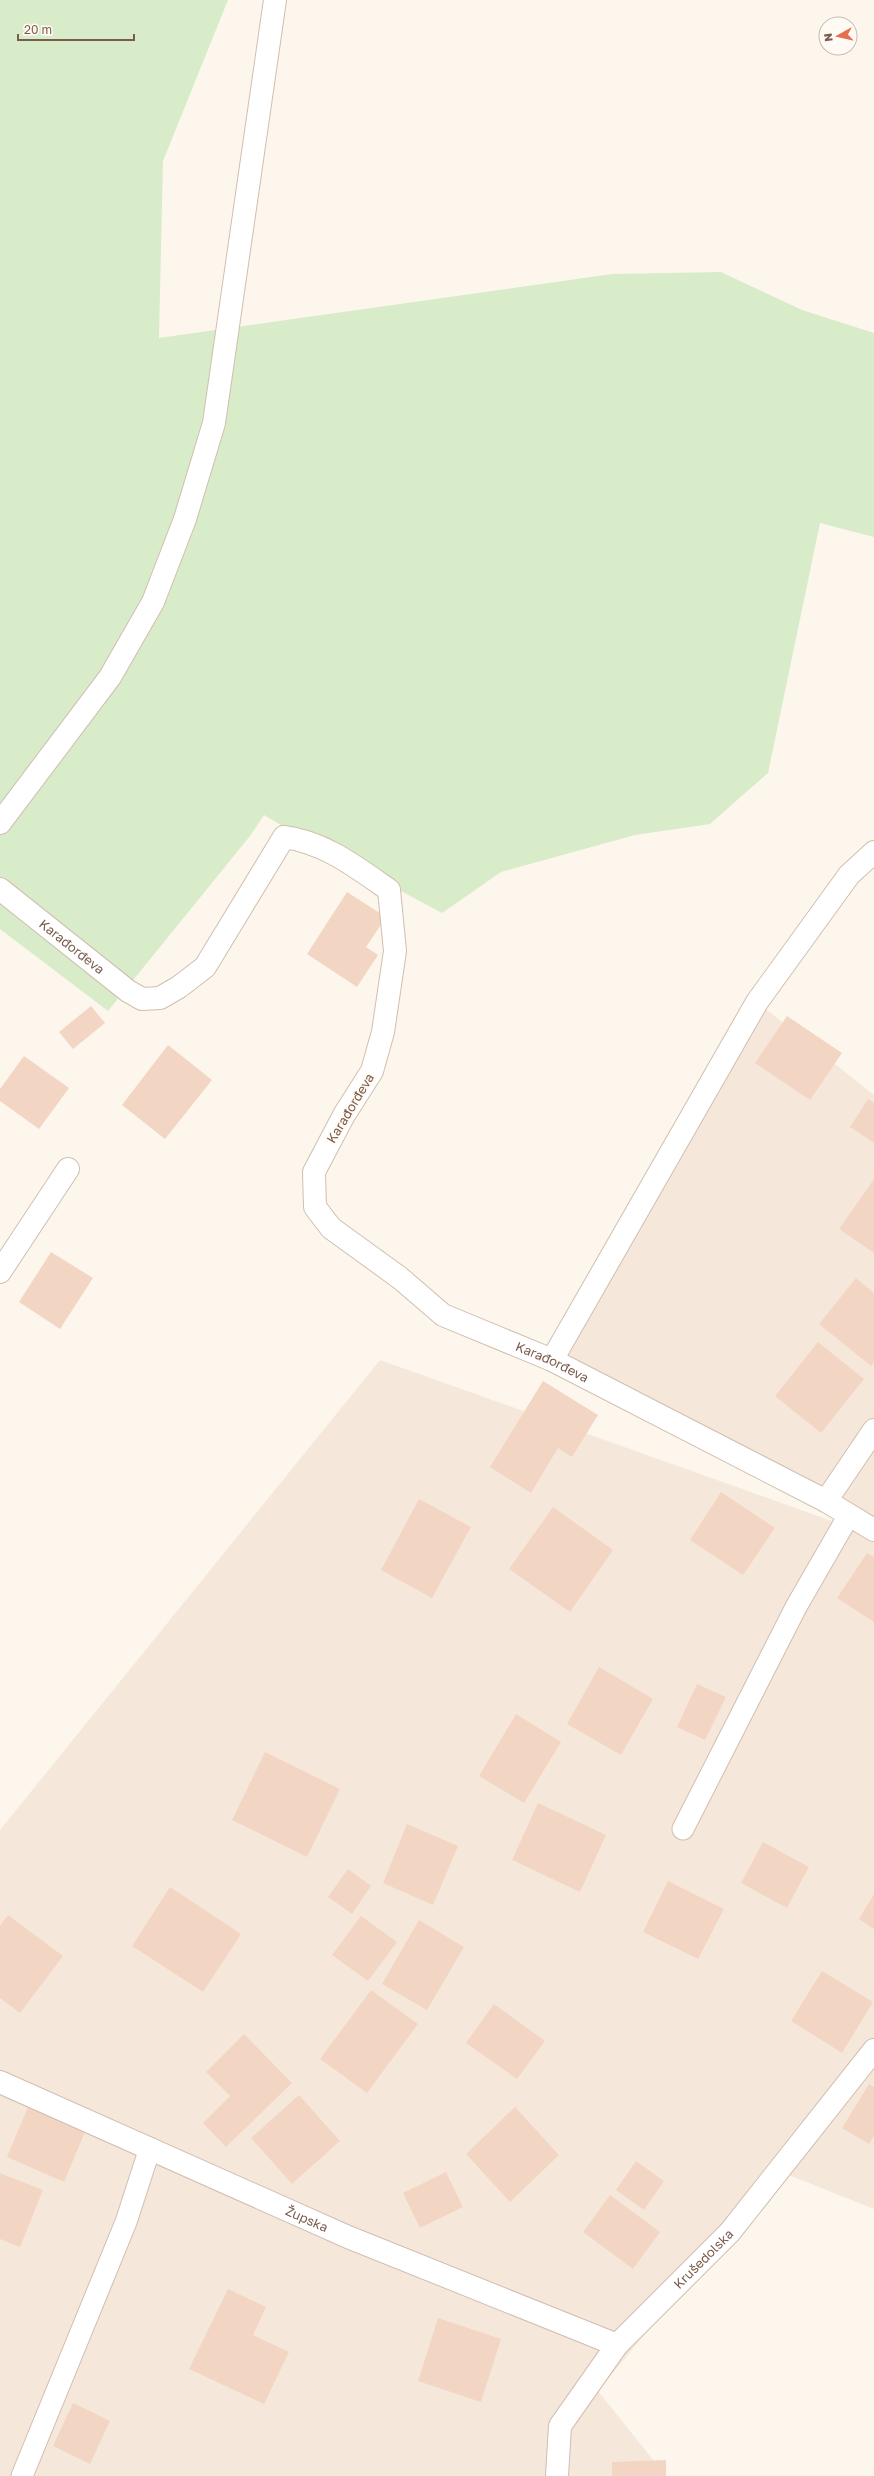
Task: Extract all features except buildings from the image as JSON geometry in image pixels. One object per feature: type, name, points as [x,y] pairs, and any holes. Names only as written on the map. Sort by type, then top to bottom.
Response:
[{"type":"street","points":[[0,824],[110,677],[153,602],[185,519],[214,423],[275,0]]},
{"type":"street","name":"Karađorđeva","points":[[0,889],[122,986],[142,999],[160,998],[179,987],[205,967],[284,837],[304,839],[345,859],[389,890],[395,951],[383,1032],[372,1071],[344,1115],[314,1172],[315,1207],[332,1228],[400,1278],[443,1315],[552,1360],[826,1502],[874,1530]]},
{"type":"street","points":[[552,1360],[757,1002],[849,875],[874,852]]},
{"type":"street","points":[[0,1272],[68,1170]]},
{"type":"street","points":[[826,1502],[874,1430]]},
{"type":"street","name":"Krušedolska","points":[[556,2476],[560,2426],[617,2346],[730,2232],[874,2050]]},
{"type":"street","name":"Župska","points":[[0,2082],[348,2237],[617,2346]]},
{"type":"lane","points":[[683,1829],[796,1607],[849,1515]]},
{"type":"lane","points":[[22,2476],[126,2222],[150,2148]]},
{"type":"shaded area","points":[[757,1002],[874,1095],[874,1530],[552,1360]]},
{"type":"shaded area","points":[[380,1360],[874,1536],[874,2209],[779,2171],[598,2391],[666,2476],[0,2476],[0,1830]]},
{"type":"green space","points":[[0,0],[228,0],[163,161],[159,338],[612,274],[721,272],[802,310],[874,333],[874,537],[820,523],[768,773],[710,824],[635,835],[501,872],[442,913],[304,839],[264,815],[250,836],[108,1011],[0,929]]}]
